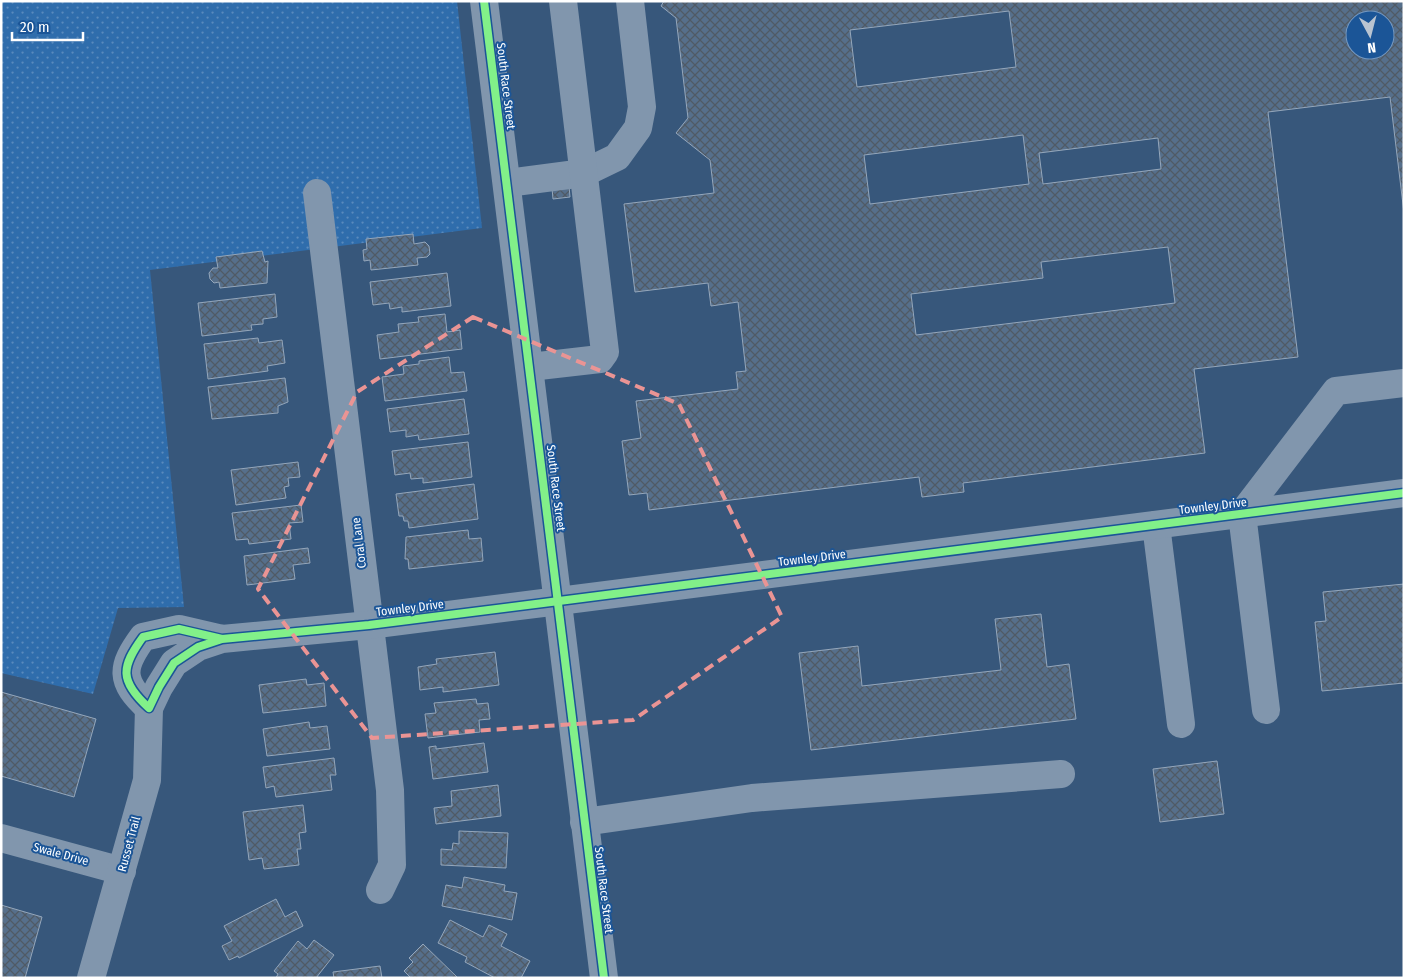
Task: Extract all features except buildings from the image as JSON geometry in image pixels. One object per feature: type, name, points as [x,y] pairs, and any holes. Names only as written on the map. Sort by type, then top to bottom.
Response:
[{"type":"street","name":"South Race Street","points":[[484,1],[604,978]]},
{"type":"street","points":[[530,366],[600,360],[605,352],[563,1]]},
{"type":"street","points":[[507,183],[584,174],[617,157],[638,128],[642,108],[630,1]]},
{"type":"street","name":"Coral Lane","points":[[317,193],[390,790],[392,865],[380,890]]},
{"type":"street","points":[[1266,710],[1242,514],[1336,391],[1404,383]]},
{"type":"street","name":"Townley Drive","points":[[222,639],[179,629],[143,637],[128,658],[127,679],[136,697],[148,708],[174,663],[198,648],[222,639],[369,624],[559,601],[1404,494]]},
{"type":"street","points":[[1156,525],[1181,724]]},
{"type":"street","name":"Russet Trail","points":[[91,978],[147,780],[148,708]]},
{"type":"street","points":[[584,822],[752,798],[1062,774]]},
{"type":"street","name":"Swale Drive","points":[[1,838],[122,871]]},
{"type":"highlighted area","points":[[473,317],[679,404],[782,617],[633,720],[372,738],[258,589],[357,392]]},
{"type":"shaded area","points":[[1,1],[457,1],[482,228],[150,270],[184,607],[118,608],[93,694],[1,673]]},
{"type":"cycle path","points":[[484,1],[604,978]]},
{"type":"cycle path","points":[[222,639],[179,629],[143,637],[130,657],[127,666],[126,674],[132,690],[149,708],[174,663],[198,647],[222,639],[369,625],[1404,493]]}]
